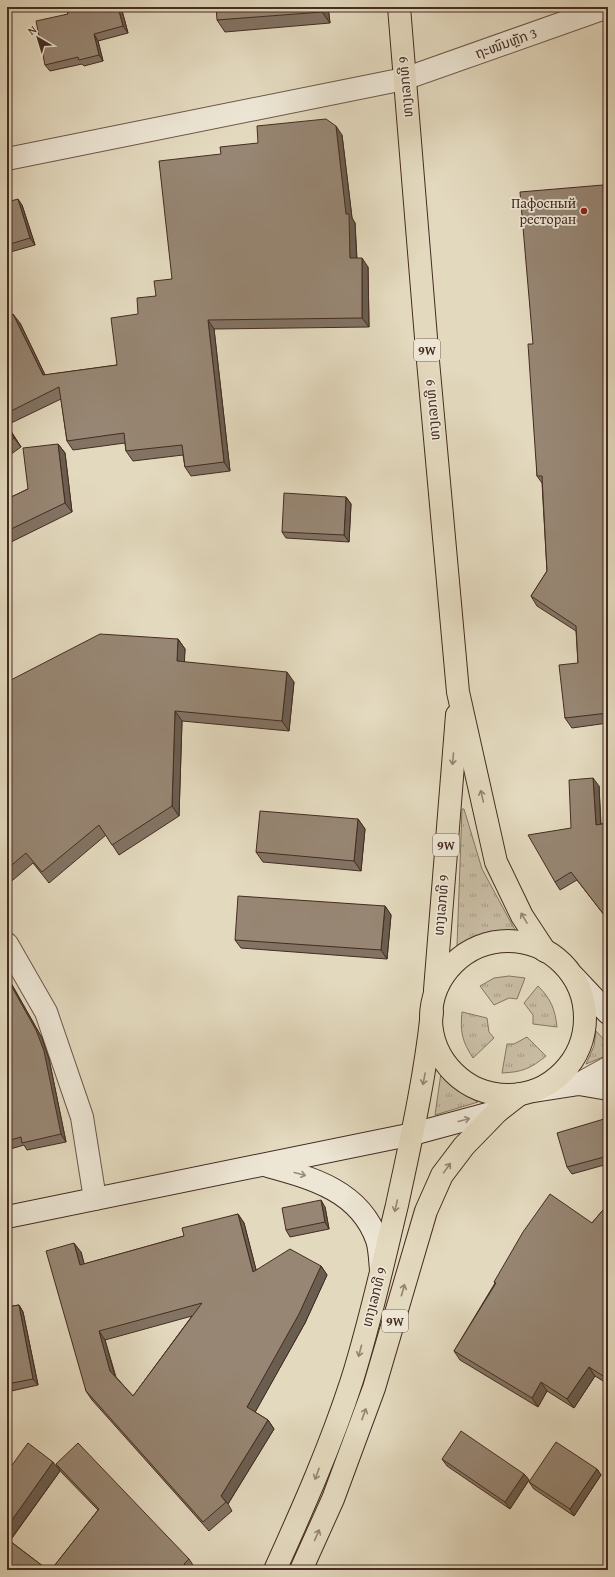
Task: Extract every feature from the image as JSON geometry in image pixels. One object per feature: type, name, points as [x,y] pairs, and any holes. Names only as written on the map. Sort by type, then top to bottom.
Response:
[{"type":"main road","name":"ທາງເລກທີ 9","points":[[399,7],[458,692],[496,862],[522,916],[545,951]]},
{"type":"main road","name":"ທາງເລກທີ 9","points":[[275,1570],[311,1490],[352,1380],[381,1273],[413,1134],[427,1063],[433,1005],[458,692]]},
{"type":"main road","name":"ທາງເລກທີ 9","points":[[301,1570],[333,1499],[374,1388],[426,1211],[439,1182],[464,1146],[498,1111],[527,1092],[547,1085],[568,1067],[576,1055],[585,1029],[584,1001],[574,977],[566,967],[545,951],[519,942],[492,943],[478,948],[455,963],[446,974],[433,1005],[434,1040],[447,1065],[456,1075],[467,1083],[492,1094],[527,1092]]},
{"type":"main road","points":[[352,1380],[374,1388]]},
{"type":"street","name":"ຖະໜົນຫຼັກ 3","points":[[7,159],[404,79],[608,7]]},
{"type":"street","points":[[7,944],[46,1012],[82,1117],[95,1199]]},
{"type":"street","points":[[574,977],[608,1013]]},
{"type":"street","points":[[579,1084],[608,1068]]},
{"type":"street","points":[[527,1092],[579,1084],[608,1089]]},
{"type":"street","points":[[7,1217],[413,1134],[498,1111]]},
{"type":"street","points":[[263,1164],[309,1177],[336,1191],[357,1206],[368,1220],[378,1241],[381,1273]]},
{"type":"green space","points":[[462,809],[464,809],[482,869],[515,930],[498,931],[482,935],[457,946]]},
{"type":"green space","points":[[509,976],[525,978],[517,999],[509,998],[494,1005],[480,986],[494,978]]},
{"type":"green space","points":[[538,986],[552,1005],[557,1027],[533,1024],[533,1015],[524,1003]]},
{"type":"green space","points":[[462,1012],[487,1018],[489,1032],[494,1038],[473,1058],[464,1041],[461,1025]]},
{"type":"green space","points":[[596,1031],[608,1044],[608,1055],[586,1064],[594,1046]]},
{"type":"green space","points":[[527,1037],[546,1056],[526,1069],[502,1073],[507,1044],[514,1044]]},
{"type":"green space","points":[[441,1073],[453,1086],[478,1102],[435,1115]]},
{"type":"building","points":[[66,7],[118,7],[123,26],[94,34],[99,55],[79,60],[78,57],[45,65],[36,21],[68,14]]},
{"type":"building","points":[[216,7],[321,7],[322,12],[217,20]]},
{"type":"building","points":[[326,119],[336,126],[346,214],[349,214],[350,258],[362,258],[362,318],[208,320],[224,462],[185,467],[182,445],[126,451],[124,433],[67,441],[59,387],[7,413],[7,317],[13,314],[43,375],[117,365],[111,318],[138,314],[137,298],[156,296],[154,281],[172,279],[159,161],[221,154],[220,147],[258,143],[257,126]]},
{"type":"building","points":[[603,185],[604,203],[608,203],[608,713],[565,718],[559,665],[578,663],[576,626],[531,596],[547,571],[542,476],[537,476],[528,344],[533,344],[520,192]]},
{"type":"building","points":[[18,199],[30,238],[7,245],[7,202]]},
{"type":"building","points":[[7,426],[14,438],[7,443]]},
{"type":"building","points":[[58,444],[65,503],[7,531],[7,499],[28,489],[23,448]]},
{"type":"building","points":[[284,493],[346,497],[344,535],[282,532]]},
{"type":"building","points":[[100,634],[178,639],[177,661],[287,672],[282,721],[175,711],[172,806],[112,845],[99,825],[42,872],[26,853],[7,869],[7,682]]},
{"type":"building","points":[[593,778],[596,825],[608,823],[608,920],[571,872],[555,882],[528,835],[571,828],[569,780]]},
{"type":"building","points":[[260,811],[358,819],[354,861],[256,852]]},
{"type":"building","points":[[238,896],[385,906],[381,950],[235,940]]},
{"type":"building","points":[[7,978],[36,1030],[44,1051],[61,1134],[22,1143],[21,1137],[7,1141]]},
{"type":"building","points":[[604,1119],[608,1134],[608,1156],[567,1167],[557,1133]]},
{"type":"building","points":[[550,1194],[592,1223],[608,1204],[608,1379],[589,1367],[567,1399],[541,1382],[532,1398],[454,1351],[496,1283],[494,1282],[523,1232]]},
{"type":"building","points":[[321,1200],[325,1222],[286,1230],[282,1208]]},
{"type":"building","points":[[238,1214],[253,1272],[290,1249],[321,1266],[299,1314],[247,1407],[268,1420],[221,1496],[226,1502],[203,1522],[86,1391],[46,1251],[74,1243],[80,1265],[184,1236],[182,1228]],"holes":[[[202,1303],[133,1396],[110,1371],[99,1331]]]},
{"type":"building","points":[[19,1305],[33,1379],[7,1384],[7,1307]]},
{"type":"building","points":[[461,1431],[524,1474],[505,1502],[442,1459]]},
{"type":"building","points":[[556,1442],[597,1469],[570,1509],[529,1482]]},
{"type":"building","points":[[28,1443],[53,1462],[7,1527],[7,1472]]},
{"type":"building","points":[[78,1443],[189,1559],[184,1564],[190,1570],[51,1570],[99,1509],[56,1464]]},
{"type":"building","points":[[7,1539],[48,1570],[7,1570]]},
{"type":"place","name":"Пафосный ресторан","points":[[584,211]]}]
